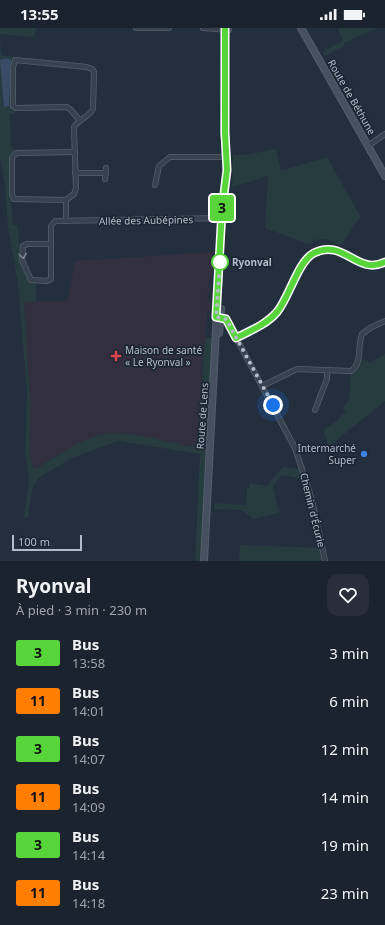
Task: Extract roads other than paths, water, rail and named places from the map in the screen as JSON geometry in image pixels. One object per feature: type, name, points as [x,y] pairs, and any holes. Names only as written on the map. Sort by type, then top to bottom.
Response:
[{"type":"main road","name":"Route de Béthune","points":[[301,28],[385,176]]},
{"type":"main road","name":"Route de Lens","points":[[204,561],[224,218],[225,176],[222,170],[225,157],[227,29]]},
{"type":"street","points":[[138,28],[169,28]]},
{"type":"street","points":[[203,28],[227,29]]},
{"type":"street","points":[[75,152],[16,153],[12,158],[12,195],[14,199],[66,200],[75,192],[75,152],[74,127],[90,114],[93,109],[93,70],[88,67],[21,59],[14,61],[13,106],[16,108],[67,107],[80,121]]},
{"type":"street","points":[[368,146],[385,134]]},
{"type":"street","points":[[155,185],[160,166],[170,157],[225,157]]},
{"type":"street","points":[[75,173],[106,171],[106,179]]},
{"type":"street","points":[[51,244],[27,244],[23,246],[22,260],[31,280],[42,281],[51,279],[52,224],[55,221],[66,221],[66,200]]},
{"type":"street","name":"Allée des Aubépines","points":[[66,221],[224,218]]},
{"type":"street","points":[[236,338],[269,320],[277,312],[306,260],[314,253],[330,249],[338,250],[367,266],[373,266],[385,262]]},
{"type":"street","name":"Chemin d'Écurie","points":[[218,317],[226,319],[281,419],[300,459],[318,526],[325,561]]},
{"type":"street","points":[[262,386],[297,369],[347,372],[354,369],[359,357],[362,334],[370,328],[385,321]]},
{"type":"street","points":[[315,410],[326,385],[327,370]]},
{"type":"water","points":[[7,58],[11,60],[9,106],[4,107],[0,60]]},
{"type":"place","name":"Ryonval","points":[[220,262]]},
{"type":"place","name":"Maison de santé « Le Ryonval »","points":[[116,356]]},
{"type":"place","name":"Intermarché Super","points":[[364,454]]}]
